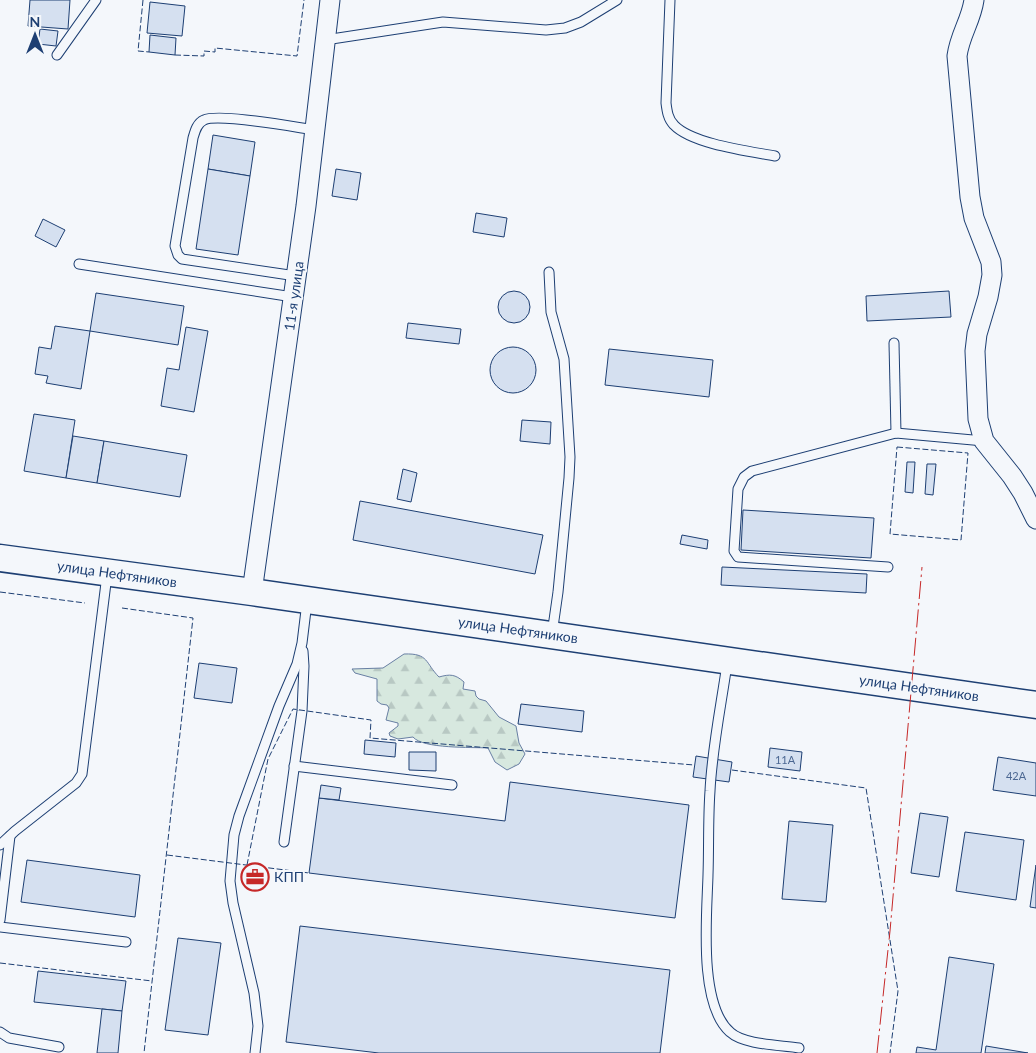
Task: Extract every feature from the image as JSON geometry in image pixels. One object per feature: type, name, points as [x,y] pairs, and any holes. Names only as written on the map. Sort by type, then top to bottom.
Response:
[{"type":"street","name":"11-я улица","points":[[252,592],[294,297],[330,0]]},
{"type":"street","points":[[974,0],[972,13],[959,41],[957,56],[970,197],[974,218],[990,262],[992,276],[977,334],[975,352],[978,419],[984,441],[1012,476],[1036,519]]},
{"type":"street","name":"улица Нефтяников","points":[[0,558],[252,592],[1036,705]]},
{"type":"lane","points":[[57,55],[96,0]]},
{"type":"lane","points":[[325,40],[443,22],[546,30],[565,28],[582,22],[617,0]]},
{"type":"lane","points":[[670,0],[666,103],[667,114],[673,124],[684,133],[712,143],[775,156]]},
{"type":"lane","points":[[296,276],[182,260],[178,255],[176,246],[193,138],[197,126],[202,120],[218,117],[315,130]]},
{"type":"lane","points":[[79,264],[294,297]]},
{"type":"lane","points":[[549,272],[550,312],[564,359],[570,457],[558,592],[551,635]]},
{"type":"lane","points":[[894,343],[896,433]]},
{"type":"lane","points":[[888,567],[738,557],[734,551],[738,489],[744,477],[752,471],[896,433],[984,441]]},
{"type":"lane","points":[[0,845],[76,783],[82,774],[108,572]]},
{"type":"lane","points":[[255,1053],[258,1026],[254,993],[232,903],[230,881],[234,835],[239,816],[276,715],[297,664],[302,643],[307,600]]},
{"type":"lane","points":[[284,842],[302,711],[304,666],[302,643]]},
{"type":"lane","points":[[728,660],[710,791],[708,977],[720,1020],[731,1033],[745,1040],[800,1048]]},
{"type":"lane","points":[[294,766],[452,785]]},
{"type":"lane","points":[[0,920],[10,836]]},
{"type":"lane","points":[[0,927],[126,942]]},
{"type":"lane","points":[[0,1032],[9,1038],[59,1047]]},
{"type":"green space","points":[[404,654],[422,657],[439,677],[449,675],[458,677],[464,682],[463,689],[475,691],[476,696],[486,701],[499,717],[516,726],[519,743],[525,754],[519,764],[507,770],[495,762],[488,748],[427,744],[413,737],[398,739],[390,736],[389,733],[398,726],[398,723],[386,720],[389,708],[387,705],[377,701],[377,679],[355,673],[352,669],[383,668]]},
{"type":"building","points":[[30,0],[70,0],[68,29],[28,26]]},
{"type":"building","points":[[150,2],[185,6],[182,36],[147,33]]},
{"type":"building","points":[[40,29],[58,31],[56,46],[38,44]]},
{"type":"building","points":[[150,35],[176,38],[175,55],[149,52]]},
{"type":"building","points":[[213,135],[255,142],[250,176],[208,169]]},
{"type":"building","points":[[208,169],[250,176],[238,255],[196,249]]},
{"type":"building","points":[[336,169],[361,173],[357,200],[332,196]]},
{"type":"building","points":[[476,213],[507,218],[504,237],[473,232]]},
{"type":"building","points":[[43,219],[65,230],[56,247],[35,236]]},
{"type":"building","points":[[514,291],[520,292],[525,296],[529,301],[529,313],[525,318],[520,322],[514,323],[508,322],[503,318],[499,313],[498,307],[499,301],[503,296],[508,292]]},
{"type":"building","points":[[949,291],[951,317],[867,321],[866,296]]},
{"type":"building","points":[[96,293],[184,306],[178,345],[90,331]]},
{"type":"building","points":[[408,323],[461,329],[459,344],[406,338]]},
{"type":"building","points":[[55,326],[90,331],[81,389],[46,383],[48,376],[35,374],[39,347],[51,349]]},
{"type":"building","points":[[186,327],[208,331],[194,412],[161,406],[167,368],[179,370]]},
{"type":"building","points":[[513,347],[526,351],[532,357],[536,370],[532,383],[526,389],[513,393],[500,389],[494,383],[490,370],[494,357],[500,351]]},
{"type":"building","points":[[609,349],[713,360],[709,397],[605,385]]},
{"type":"building","points":[[34,414],[75,420],[66,478],[24,471]]},
{"type":"building","points":[[522,420],[551,422],[550,444],[520,441]]},
{"type":"building","points":[[73,436],[104,441],[97,483],[66,478]]},
{"type":"building","points":[[104,441],[187,455],[180,497],[97,483]]},
{"type":"building","points":[[907,462],[915,462],[913,493],[905,492]]},
{"type":"building","points":[[927,464],[936,464],[933,495],[925,494]]},
{"type":"building","points":[[403,469],[417,473],[411,502],[397,499]]},
{"type":"building","points":[[360,501],[543,535],[535,574],[353,540]]},
{"type":"building","points":[[743,510],[874,518],[871,558],[741,550]]},
{"type":"building","points":[[682,535],[708,540],[707,549],[680,544]]},
{"type":"building","points":[[722,567],[867,574],[866,593],[721,585]]},
{"type":"building","points":[[199,663],[237,668],[232,703],[194,698]]},
{"type":"building","points":[[521,704],[584,711],[582,732],[518,724]]},
{"type":"building","points":[[365,740],[396,743],[395,757],[364,754]]},
{"type":"building","points":[[770,748],[802,752],[800,771],[768,767]]},
{"type":"building","points":[[409,752],[436,752],[436,771],[409,770]]},
{"type":"building","points":[[696,756],[732,762],[729,782],[693,777]]},
{"type":"building","points":[[998,757],[1036,763],[1036,796],[993,790]]},
{"type":"building","points":[[510,782],[689,805],[675,918],[309,873],[319,798],[505,821]]},
{"type":"building","points":[[321,785],[341,788],[339,800],[319,798]]},
{"type":"building","points":[[920,813],[948,817],[939,877],[911,873]]},
{"type":"building","points":[[789,821],[833,825],[826,902],[782,899]]},
{"type":"building","points":[[965,832],[1024,840],[1016,900],[956,891]]},
{"type":"building","points":[[27,860],[140,875],[135,917],[21,902]]},
{"type":"building","points":[[1036,865],[1036,908],[1030,907]]},
{"type":"building","name":"КПП","points":[[244,869],[267,871],[265,885],[243,882]]},
{"type":"building","points":[[300,926],[670,970],[660,1053],[379,1053],[286,1042]]},
{"type":"building","points":[[178,938],[221,943],[208,1035],[165,1030]]},
{"type":"building","points":[[949,957],[994,964],[981,1053],[916,1053],[917,1047],[936,1050]]},
{"type":"building","points":[[38,971],[126,981],[122,1011],[34,1002]]},
{"type":"building","points":[[102,1009],[122,1011],[118,1053],[97,1053]]},
{"type":"building","points":[[986,1046],[1028,1053],[985,1053]]},
{"type":"fence","points":[[143,0],[138,51],[149,52]]},
{"type":"fence","points":[[175,55],[204,56],[204,51],[215,52],[215,48],[297,56],[304,0]]},
{"type":"fence","points":[[897,447],[968,453],[961,540],[890,534],[897,447]]},
{"type":"fence","points":[[0,592],[85,603]]},
{"type":"fence","points":[[122,608],[193,618],[144,1053]]},
{"type":"fence","points":[[247,865],[268,759],[293,709],[371,720],[370,738],[694,765]]},
{"type":"fence","points":[[732,770],[866,788],[898,991],[890,1053]]},
{"type":"fence","points":[[167,855],[309,873]]},
{"type":"fence","points":[[0,963],[152,981]]},
{"type":"power","points":[[877,1053],[890,931],[922,567]]},
{"type":"place","name":"КПП","points":[[255,877]]}]
